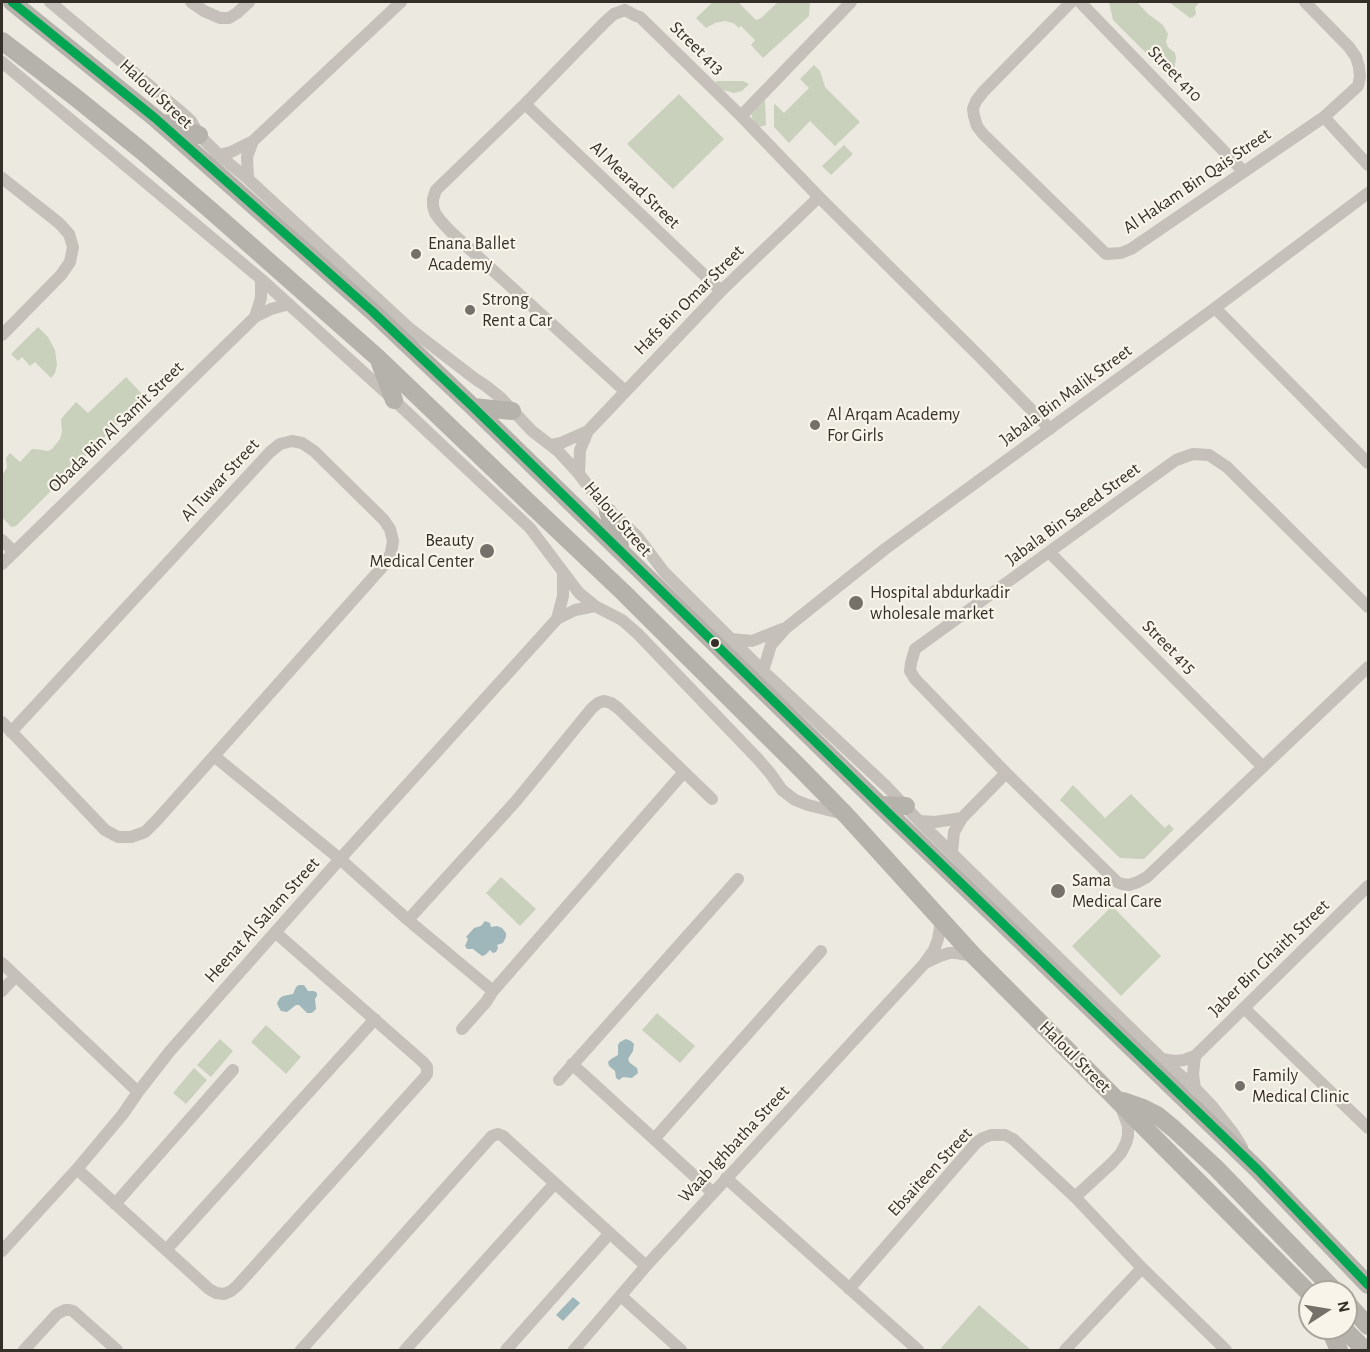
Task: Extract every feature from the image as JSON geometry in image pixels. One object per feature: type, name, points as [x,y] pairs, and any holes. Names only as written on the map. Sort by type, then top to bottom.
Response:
[{"type":"main road","name":"Haloul Street","points":[[14,4],[155,118],[364,304],[473,407],[1258,1170],[1368,1285]]},
{"type":"main road","name":"Haloul Street","points":[[2,41],[143,152],[224,221],[378,358],[624,593],[846,815],[974,956],[1298,1282]]},
{"type":"main road","points":[[155,118],[199,135]]},
{"type":"main road","points":[[378,358],[394,400]]},
{"type":"main road","points":[[473,407],[512,411]]},
{"type":"main road","points":[[608,512],[622,551]]},
{"type":"main road","points":[[880,805],[906,807]]},
{"type":"main road","points":[[1118,1100],[1157,1115],[1174,1129],[1216,1168],[1324,1280]]},
{"type":"street","name":"Haloul Street","points":[[50,2],[180,111],[219,155],[409,328],[501,398],[532,431],[566,459],[608,512],[637,536],[664,572],[763,671],[887,787],[1162,1059],[1195,1088],[1233,1133],[1258,1170]]},
{"type":"street","points":[[191,2],[220,18],[229,18],[249,2]]},
{"type":"street","points":[[741,116],[851,2]]},
{"type":"street","name":"Al Hakam Bin Qais Street","points":[[1071,2],[983,92],[973,109],[977,126],[983,134],[1106,254],[1121,253],[1131,249],[1324,117],[1358,86],[1360,77],[1356,57],[1305,2]]},
{"type":"street","name":"Street 410","points":[[1080,2],[1243,171]]},
{"type":"street","points":[[219,155],[253,141],[397,3]]},
{"type":"street","name":"Street 413","points":[[625,391],[450,231],[435,213],[433,199],[436,190],[605,22],[624,6],[640,17],[741,116],[1050,429]]},
{"type":"street","points":[[2,62],[261,279],[394,400],[530,528],[579,592],[595,606],[622,620],[637,633],[757,758],[782,790],[795,800],[846,815]]},
{"type":"street","name":"Al Mearad Street","points":[[525,104],[721,291]]},
{"type":"street","points":[[1324,117],[1368,165]]},
{"type":"street","points":[[248,179],[247,157],[253,141]]},
{"type":"street","points":[[2,178],[59,223],[69,234],[73,247],[70,262],[62,275],[2,335]]},
{"type":"street","name":"Jabala Bin Malik Street","points":[[763,671],[771,645],[786,628],[885,549],[1368,193]]},
{"type":"street","name":"Hafs Bin Omar Street","points":[[579,474],[580,450],[588,431],[721,291],[819,197]]},
{"type":"street","points":[[255,317],[261,298],[261,279]]},
{"type":"street","name":"Obada Bin Al Samit Street","points":[[2,564],[255,317],[289,304]]},
{"type":"street","points":[[1215,308],[1368,463]]},
{"type":"street","name":"Hafs Bin Omar Street","points":[[551,445],[588,431]]},
{"type":"street","name":"Al Tuwar Street","points":[[2,722],[11,732],[105,830],[118,837],[131,837],[145,832],[385,564],[391,553],[393,541],[390,529],[384,520],[314,451],[302,443],[292,441],[280,444],[270,452],[11,732]]},
{"type":"street","name":"Jabala Bin Saeed Street","points":[[1368,607],[1227,467],[1209,454],[1192,454],[1176,460],[915,650],[910,671],[915,679],[1006,773],[1117,882],[1129,885],[1147,877],[1368,667]]},
{"type":"street","points":[[2,540],[13,551]]},
{"type":"street","name":"Street 415","points":[[1050,553],[1263,767]]},
{"type":"street","points":[[557,619],[563,596],[563,573]]},
{"type":"street","name":"Heenat Al Salam Street","points":[[2,1251],[77,1170],[170,1052],[275,932],[557,619],[575,610],[595,606]]},
{"type":"street","name":"Jabala Bin Malik Street","points":[[731,639],[752,641],[786,628]]},
{"type":"street","points":[[408,920],[516,801],[598,703],[604,701],[618,708],[712,799]]},
{"type":"street","points":[[214,756],[340,859],[493,991]]},
{"type":"street","points":[[462,1029],[684,772]]},
{"type":"street","points":[[952,852],[954,832],[962,818],[1006,773]]},
{"type":"street","points":[[919,821],[935,822],[962,818]]},
{"type":"street","points":[[559,1080],[738,879]]},
{"type":"street","name":"Jaber Bin Ghaith Street","points":[[1195,1056],[1368,886]]},
{"type":"street","name":"Waab Ighbatha Street","points":[[574,1350],[713,1192],[924,964],[934,950],[941,921]]},
{"type":"street","points":[[77,1170],[216,1293],[224,1294],[237,1286],[427,1074],[426,1064],[275,932]]},
{"type":"street","points":[[655,1138],[821,951]]},
{"type":"street","name":"Waab Ighbatha Street","points":[[924,964],[949,953],[974,956]]},
{"type":"street","points":[[2,963],[138,1092]]},
{"type":"street","points":[[2,991],[15,977]]},
{"type":"street","points":[[1244,1008],[1366,1120]]},
{"type":"street","points":[[166,1250],[375,1019]]},
{"type":"street","points":[[1162,1059],[1174,1061],[1195,1056],[1193,1074],[1195,1088]]},
{"type":"street","points":[[572,1064],[713,1192]]},
{"type":"street","points":[[115,1204],[233,1070]]},
{"type":"street","points":[[1075,1197],[1112,1163],[1126,1143],[1128,1126],[1118,1100]]},
{"type":"street","points":[[301,1350],[492,1136],[498,1134],[503,1136],[646,1266]]},
{"type":"street","name":"Ebsaiteen Street","points":[[849,1289],[976,1143],[991,1135],[1008,1136],[1075,1197],[1142,1268],[1226,1350]]},
{"type":"street","points":[[726,1178],[918,1350]]},
{"type":"street","points":[[405,1350],[555,1183]]},
{"type":"street","points":[[506,1350],[610,1233]]},
{"type":"street","points":[[1065,1350],[1142,1268]]},
{"type":"street","points":[[621,1296],[681,1350]]},
{"type":"street","points":[[24,1350],[57,1314],[69,1310],[117,1350]]},
{"type":"green space","points":[[713,2],[738,2],[756,20],[778,2],[810,2],[809,16],[763,58],[751,45],[755,40],[741,26],[739,28],[725,21],[706,28],[696,18]]},
{"type":"green space","points":[[1109,2],[1137,2],[1163,25],[1168,34],[1166,42],[1175,53],[1176,58],[1174,71],[1170,77],[1113,20]]},
{"type":"green space","points":[[1169,2],[1200,2],[1195,7],[1196,14],[1190,18]]},
{"type":"green space","points":[[814,65],[820,71],[825,87],[860,122],[835,146],[810,121],[789,143],[774,127],[774,105],[784,113],[809,88],[800,79]]},
{"type":"green space","points":[[716,81],[743,81],[749,84],[742,91],[734,93],[722,90]]},
{"type":"green space","points":[[679,94],[724,139],[673,189],[627,144]]},
{"type":"green space","points":[[765,100],[766,125],[759,127],[751,114]]},
{"type":"green space","points":[[844,145],[853,154],[831,175],[822,166]]},
{"type":"green space","points":[[38,327],[48,337],[55,350],[57,365],[51,378],[35,362],[30,366],[22,357],[18,361],[11,354]]},
{"type":"green space","points":[[126,377],[145,397],[16,526],[11,527],[2,517],[2,475],[7,468],[6,458],[10,453],[20,462],[32,449],[48,451],[52,449],[60,439],[61,419],[76,402],[88,413]]},
{"type":"green space","points":[[1073,785],[1105,818],[1131,794],[1165,828],[1169,824],[1174,829],[1144,859],[1120,858],[1060,800]]},
{"type":"green space","points":[[501,877],[536,909],[520,926],[486,893]]},
{"type":"green space","points":[[1112,906],[1161,956],[1121,996],[1072,946]]},
{"type":"green space","points":[[657,1013],[695,1046],[680,1063],[642,1030]]},
{"type":"green space","points":[[266,1025],[301,1057],[286,1074],[251,1042]]},
{"type":"green space","points":[[220,1039],[233,1051],[211,1077],[197,1065]]},
{"type":"green space","points":[[194,1068],[207,1080],[186,1104],[173,1093]]},
{"type":"green space","points":[[979,1305],[1031,1350],[944,1350],[941,1348]]},
{"type":"water","points":[[485,921],[490,923],[491,927],[502,928],[506,937],[503,943],[497,945],[496,952],[493,953],[490,950],[482,956],[465,946],[468,939],[466,937]]},
{"type":"water","points":[[299,985],[304,985],[308,991],[317,993],[316,1009],[312,1013],[307,1013],[296,1005],[287,1012],[281,1011],[277,1003],[280,998],[293,994]]},
{"type":"water","points":[[626,1039],[634,1044],[628,1059],[637,1068],[638,1073],[632,1078],[623,1077],[619,1080],[608,1062],[618,1055],[618,1045]]},
{"type":"water","points":[[573,1297],[580,1303],[563,1321],[556,1315]]},
{"type":"transit line","points":[[12,2],[155,118],[373,312],[1258,1170],[1368,1285]]},
{"type":"place","name":"Enana Ballet Academy","points":[[416,254]]},
{"type":"place","name":"Strong Rent a Car","points":[[470,310]]},
{"type":"place","name":"Al Arqam Academy For Girls","points":[[815,425]]},
{"type":"place","name":"Beauty Medical Center","points":[[487,551]]},
{"type":"place","name":"Hospital abdurkadir wholesale market","points":[[856,603]]},
{"type":"place","name":"Sama Medical Care","points":[[1058,891]]},
{"type":"place","name":"Family Medical Clinic","points":[[1240,1086]]}]
